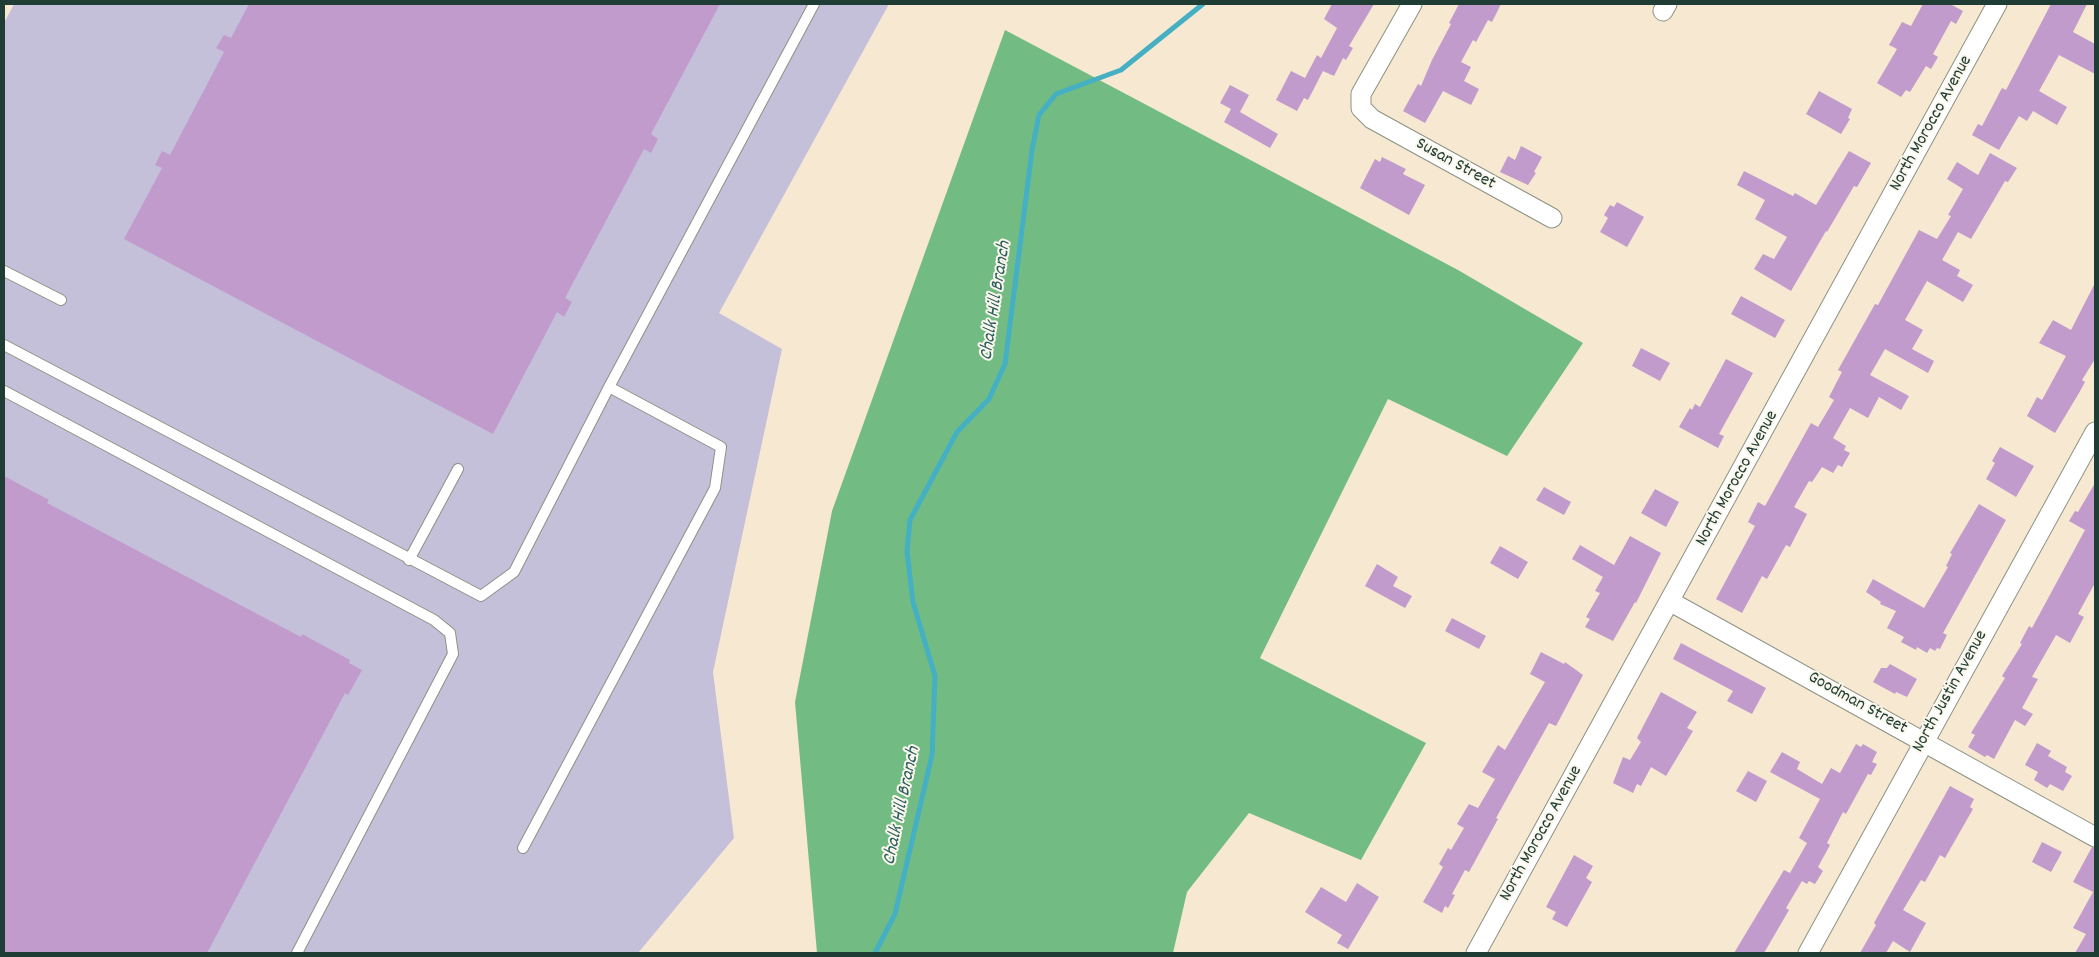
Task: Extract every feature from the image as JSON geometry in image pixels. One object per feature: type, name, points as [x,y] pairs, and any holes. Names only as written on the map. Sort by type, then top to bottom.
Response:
[{"type":"street","name":"Susan Street","points":[[1412,4],[1361,94],[1361,108],[1372,119],[1552,218]]},
{"type":"street","name":"North Morocco Avenue","points":[[1476,953],[1671,602],[1997,4]]},
{"type":"street","name":"North Justin Avenue","points":[[1808,953],[2095,432]]},
{"type":"street","name":"Goodman Street","points":[[1671,602],[2095,837]]},
{"type":"lane","points":[[4,345],[409,560],[481,596],[514,572],[609,386],[814,4]]},
{"type":"lane","points":[[4,270],[61,300]]},
{"type":"lane","points":[[524,848],[714,488],[721,447],[609,386]]},
{"type":"lane","points":[[4,391],[434,620],[450,633],[453,654],[297,953]]},
{"type":"lane","points":[[409,560],[458,469]]},
{"type":"shaded area","points":[[14,4],[889,4],[719,313],[782,349],[713,672],[734,838],[638,953],[4,953],[4,23]]},
{"type":"green space","points":[[1005,30],[1458,270],[1583,343],[1507,456],[1388,399],[1260,658],[1426,743],[1361,860],[1249,813],[1187,892],[1173,953],[817,953],[795,702],[832,511]]},
{"type":"building","points":[[249,4],[720,4],[651,134],[658,139],[651,153],[644,149],[565,298],[572,302],[564,317],[557,312],[493,434],[124,239],[162,168],[155,165],[162,151],[170,155],[224,52],[216,48],[224,35],[231,38]]},
{"type":"building","points":[[1332,4],[1374,4],[1349,46],[1353,48],[1346,60],[1343,58],[1334,76],[1323,71],[1308,100],[1304,98],[1297,111],[1276,100],[1291,71],[1305,78],[1317,55],[1321,58],[1337,28],[1324,19]]},
{"type":"building","points":[[1459,4],[1501,4],[1492,22],[1488,20],[1476,42],[1473,40],[1461,62],[1471,67],[1464,81],[1479,89],[1471,105],[1443,91],[1425,123],[1403,111],[1418,84],[1421,86]]},
{"type":"building","points":[[1923,4],[1950,4],[1963,11],[1956,24],[1951,21],[1933,54],[1938,57],[1931,69],[1926,66],[1910,92],[1906,90],[1901,97],[1877,83],[1897,49],[1889,45],[1902,22],[1911,26]]},
{"type":"building","points":[[2051,4],[2087,4],[2073,32],[2095,44],[2095,74],[2059,55],[2039,91],[2067,107],[2057,125],[2033,111],[2027,121],[2019,116],[1999,150],[1972,135],[1978,124],[1982,126],[2002,88],[2006,90]]},
{"type":"building","points":[[1230,85],[1249,95],[1240,112],[1278,134],[1270,148],[1224,122],[1231,109],[1220,103]]},
{"type":"building","points":[[1819,91],[1852,109],[1848,118],[1850,119],[1841,134],[1806,114]]},
{"type":"building","points":[[1521,146],[1542,157],[1534,172],[1536,173],[1528,185],[1500,172],[1508,156],[1515,160]]},
{"type":"building","points":[[1849,151],[1871,163],[1857,187],[1854,186],[1791,291],[1754,269],[1763,254],[1774,259],[1787,237],[1755,219],[1765,200],[1737,185],[1744,171],[1793,196],[1795,193],[1816,205]]},
{"type":"building","points":[[1990,153],[2017,168],[2008,182],[2005,181],[1971,239],[1958,232],[1942,260],[1960,270],[1957,276],[1973,285],[1963,302],[1927,281],[1905,320],[1923,330],[1912,349],[1934,361],[1928,373],[1885,349],[1870,375],[1909,396],[1901,410],[1879,397],[1868,418],[1850,408],[1833,438],[1846,446],[1844,450],[1850,453],[1842,467],[1838,465],[1833,473],[1822,467],[1812,482],[1809,481],[1794,507],[1807,514],[1790,547],[1786,545],[1767,579],[1762,576],[1742,613],[1716,599],[1755,526],[1748,522],[1758,502],[1765,506],[1811,423],[1818,427],[1834,400],[1829,397],[1842,372],[1838,370],[1875,304],[1878,305],[1919,230],[1937,239],[1951,216],[1948,215],[1963,189],[1947,179],[1957,162],[1978,175]]},
{"type":"building","points":[[1382,157],[1406,169],[1403,174],[1425,185],[1409,215],[1360,188],[1375,159],[1380,162]]},
{"type":"building","points":[[1617,202],[1644,217],[1627,247],[1600,232],[1608,218],[1604,215],[1610,205],[1614,207]]},
{"type":"building","points":[[2095,283],[2095,359],[2082,380],[2085,382],[2055,433],[2027,416],[2037,397],[2042,400],[2066,356],[2039,343],[2053,320],[2071,330]]},
{"type":"building","points":[[1741,296],[1785,320],[1775,338],[1731,314]]},
{"type":"building","points":[[1641,348],[1670,363],[1660,381],[1632,366]]},
{"type":"building","points":[[1726,359],[1753,373],[1719,434],[1724,436],[1718,448],[1679,427],[1690,408],[1692,410],[1695,404],[1700,407]]},
{"type":"building","points":[[2000,447],[2034,466],[2016,497],[1986,479],[1995,463],[1992,461]]},
{"type":"building","points":[[4,476],[49,500],[47,503],[301,637],[302,634],[350,660],[349,663],[362,670],[348,695],[345,693],[207,953],[4,953]]},
{"type":"building","points":[[2095,483],[2095,583],[2078,614],[2084,617],[2070,643],[2056,635],[2032,677],[2038,679],[2022,708],[2033,714],[2025,726],[2015,720],[1994,759],[1987,755],[1985,757],[1968,747],[1975,735],[1971,733],[2005,678],[2002,676],[2022,644],[2020,643],[2029,626],[2032,628],[2085,530],[2069,521],[2075,511],[2078,512]]},
{"type":"building","points":[[1544,487],[1571,502],[1564,515],[1536,500]]},
{"type":"building","points":[[1655,489],[1679,502],[1666,527],[1641,513]]},
{"type":"building","points":[[1979,504],[2006,520],[1943,633],[1947,635],[1940,649],[1937,648],[1935,651],[1930,648],[1927,653],[1917,647],[1916,650],[1901,642],[1904,637],[1887,628],[1896,611],[1880,604],[1881,602],[1866,592],[1873,579],[1924,608],[1948,567],[1946,566],[1952,554],[1950,553]]},
{"type":"building","points":[[1630,536],[1661,553],[1636,603],[1613,641],[1585,627],[1590,619],[1586,617],[1600,593],[1595,591],[1603,577],[1572,559],[1580,545],[1614,565]]},
{"type":"building","points":[[1500,546],[1528,562],[1518,579],[1490,563]]},
{"type":"building","points":[[1377,564],[1398,577],[1393,586],[1412,596],[1405,608],[1365,586]]},
{"type":"building","points":[[1452,618],[1486,636],[1479,649],[1445,631]]},
{"type":"building","points":[[1681,643],[1766,688],[1752,714],[1727,701],[1733,691],[1673,659]]},
{"type":"building","points":[[1541,652],[1564,664],[1565,662],[1583,675],[1556,726],[1549,723],[1496,818],[1498,819],[1469,872],[1465,870],[1452,894],[1455,895],[1448,908],[1445,906],[1442,913],[1423,902],[1443,867],[1439,864],[1448,848],[1451,850],[1464,828],[1457,824],[1469,804],[1478,808],[1495,779],[1482,772],[1498,745],[1505,750],[1545,682],[1530,674]]},
{"type":"building","points":[[1890,664],[1917,679],[1907,697],[1896,692],[1895,694],[1873,682],[1881,668],[1887,668]]},
{"type":"building","points":[[1661,692],[1697,712],[1687,728],[1693,731],[1666,776],[1651,767],[1641,786],[1637,784],[1633,793],[1613,783],[1623,757],[1630,760],[1641,742],[1637,738]]},
{"type":"building","points":[[2037,743],[2051,751],[2048,756],[2067,767],[2065,772],[2072,776],[2063,791],[2050,784],[2047,788],[2034,780],[2038,772],[2025,765]]},
{"type":"building","points":[[1856,744],[1861,747],[1863,744],[1877,752],[1872,762],[1877,764],[1871,775],[1868,774],[1846,814],[1843,812],[1827,843],[1830,845],[1818,867],[1823,871],[1815,884],[1809,881],[1807,884],[1802,881],[1786,908],[1789,910],[1764,953],[1734,953],[1784,870],[1790,873],[1807,843],[1799,838],[1820,799],[1770,772],[1782,752],[1800,762],[1797,769],[1822,784],[1831,768],[1840,773]]},
{"type":"building","points":[[1748,771],[1767,781],[1756,802],[1736,791]]},
{"type":"building","points":[[1950,786],[1974,799],[1970,807],[1973,809],[1945,858],[1940,855],[1925,882],[1921,880],[1903,910],[1926,923],[1910,952],[1893,941],[1886,953],[1860,953],[1876,925],[1874,923]]},
{"type":"building","points":[[2042,842],[2062,852],[2051,872],[2032,862]]},
{"type":"building","points":[[2092,847],[2095,848],[2095,953],[2075,953],[2086,934],[2073,928],[2093,892],[2073,882]]},
{"type":"building","points":[[1574,855],[1593,866],[1586,878],[1592,882],[1567,927],[1552,919],[1556,912],[1546,907]]},
{"type":"building","points":[[1357,883],[1379,897],[1348,949],[1337,943],[1342,935],[1305,912],[1321,887],[1346,902]]},
{"type":"waterway","name":"Chalk Hill Branch","points":[[875,953],[895,914],[932,755],[935,676],[913,602],[907,551],[910,520],[957,432],[989,399],[1005,364],[1032,150],[1039,115],[1056,94],[1121,70],[1203,4]]}]
